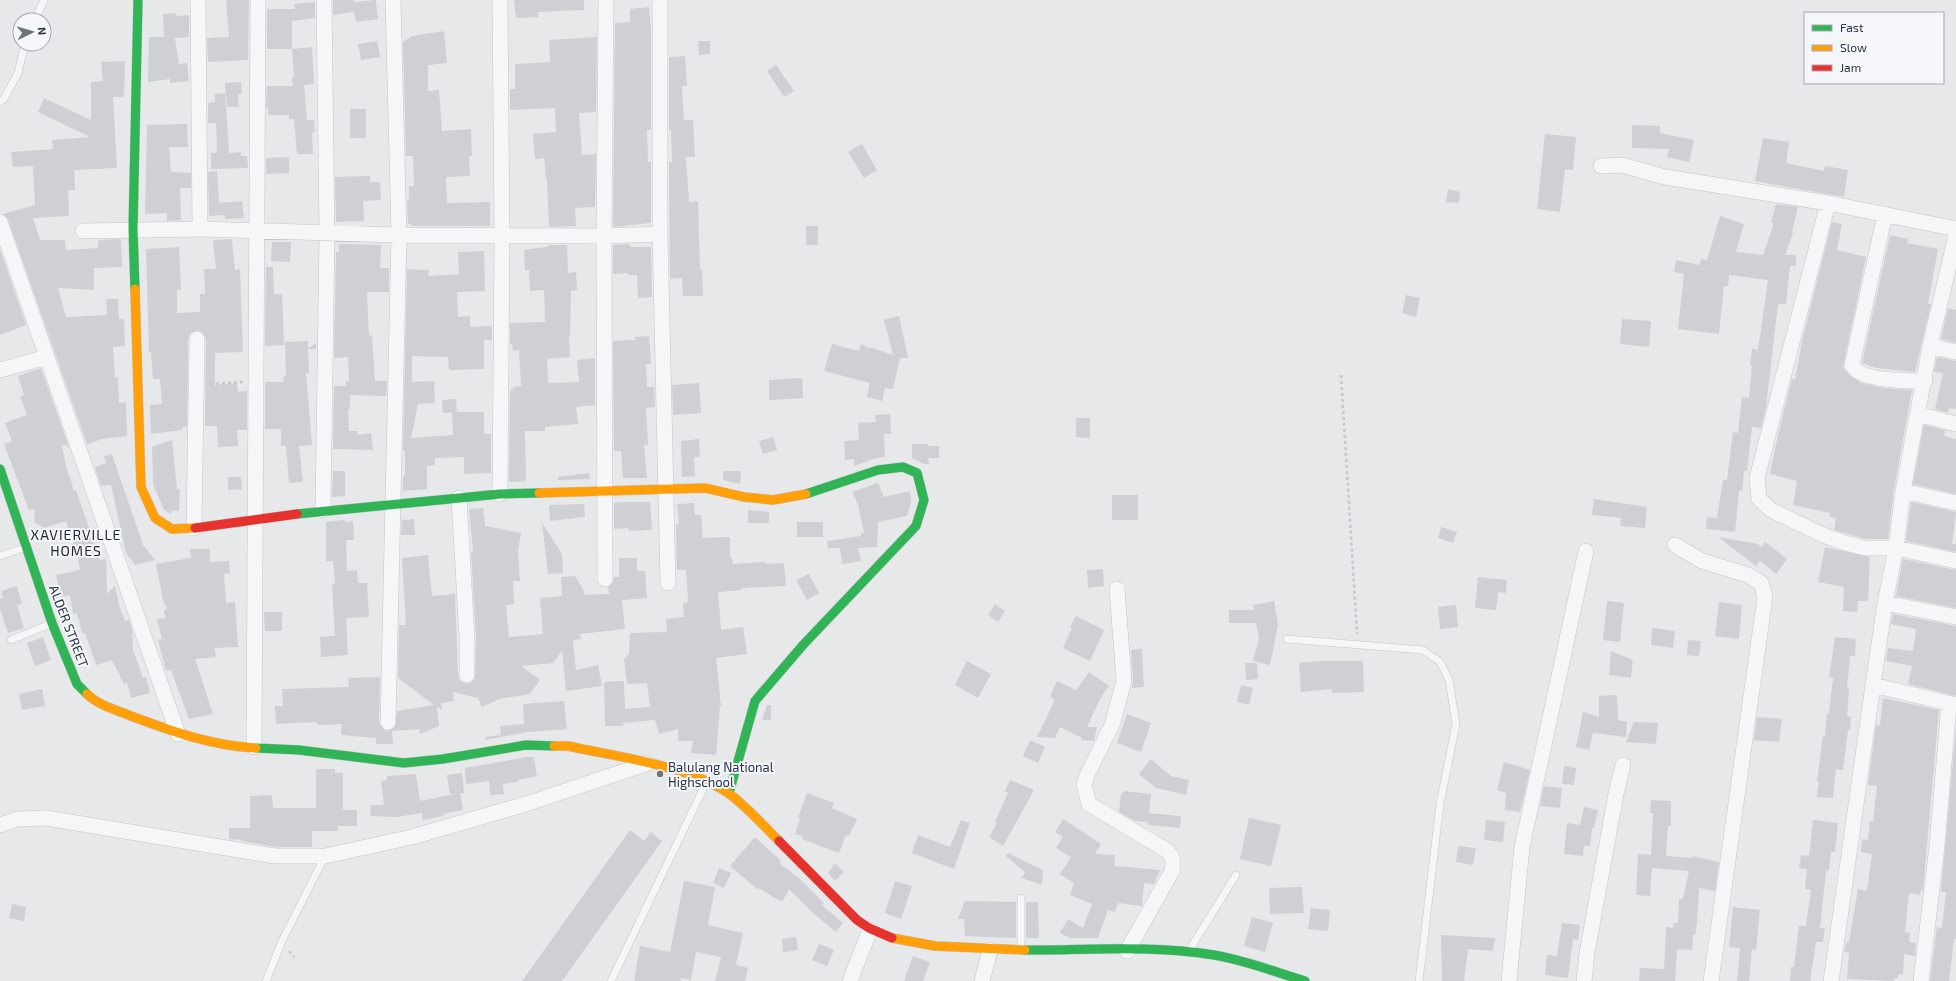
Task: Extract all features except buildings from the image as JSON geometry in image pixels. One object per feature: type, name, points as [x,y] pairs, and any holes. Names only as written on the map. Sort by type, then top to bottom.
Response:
[{"type":"street","points":[[138,0],[133,229],[141,487],[155,518],[172,529],[194,528],[323,510],[500,494],[706,488],[744,497],[773,500],[812,493],[878,470],[903,467],[917,473],[923,488],[924,508],[916,526],[803,645],[755,701],[729,793]]},
{"type":"street","points":[[198,0],[200,229]]},
{"type":"street","points":[[254,748],[258,230],[258,0]]},
{"type":"street","points":[[323,510],[327,233],[324,0]]},
{"type":"street","points":[[388,722],[398,235],[393,0]]},
{"type":"street","points":[[500,0],[502,235],[500,494]]},
{"type":"street","points":[[605,579],[604,236],[606,0]]},
{"type":"street","points":[[660,0],[660,234],[668,583]]},
{"type":"street","points":[[1601,166],[1622,165],[1665,177],[1828,203],[1956,229]]},
{"type":"street","points":[[1828,203],[1757,478],[1759,499],[1771,510],[1823,535],[1865,548],[1896,548],[1956,561]]},
{"type":"street","points":[[1885,214],[1852,365],[1854,370],[1860,374],[1890,380],[1924,381]]},
{"type":"street","points":[[0,222],[178,734]]},
{"type":"street","points":[[83,231],[200,229],[398,235],[604,236],[660,234]]},
{"type":"street","points":[[1831,981],[1885,603],[1896,548],[1903,491],[1930,346],[1949,293],[1956,235]]},
{"type":"street","points":[[194,528],[197,339]]},
{"type":"street","points":[[1930,346],[1956,352]]},
{"type":"street","points":[[0,370],[48,357]]},
{"type":"street","points":[[1917,414],[1956,424]]},
{"type":"street","name":"ALDER STREET","points":[[0,469],[52,623],[77,684],[91,698],[105,706],[178,734],[214,743],[254,748],[306,750],[404,763],[443,759],[526,745],[561,746],[669,768],[707,781],[729,793],[785,847],[839,904],[870,930],[886,937],[924,945],[990,950],[1188,952],[1225,957],[1288,979],[1305,981]]},
{"type":"street","points":[[1903,491],[1956,503]]},
{"type":"street","points":[[458,498],[467,638],[467,675]]},
{"type":"street","points":[[1675,545],[1702,561],[1748,575],[1761,583],[1765,597],[1711,981]]},
{"type":"street","points":[[1509,981],[1522,847],[1586,551]]},
{"type":"street","points":[[1117,589],[1124,681],[1112,725],[1087,775],[1084,784],[1085,794],[1089,804],[1166,850],[1172,855],[1174,864],[1127,951]]},
{"type":"street","points":[[1885,603],[1956,617]]},
{"type":"street","points":[[1873,685],[1953,704],[1921,981]]},
{"type":"street","points":[[0,825],[18,819],[46,818],[275,856],[325,856],[412,837],[526,804],[646,764]]},
{"type":"street","points":[[1584,981],[1587,953],[1616,794],[1623,765]]},
{"type":"street","points":[[850,981],[870,930]]},
{"type":"street","points":[[982,981],[990,950]]},
{"type":"lane","points":[[39,12],[44,0]]},
{"type":"lane","points":[[0,102],[4,99],[18,73],[24,52]]},
{"type":"lane","points":[[0,556],[26,547]]},
{"type":"lane","points":[[12,640],[52,623]]},
{"type":"lane","points":[[1287,639],[1358,646],[1423,650],[1440,662],[1449,680],[1456,724],[1440,804],[1419,981]]},
{"type":"lane","points":[[611,981],[707,781]]},
{"type":"lane","points":[[266,981],[282,941],[325,856]]},
{"type":"lane","points":[[1188,952],[1236,875]]},
{"type":"lane","points":[[1021,898],[1021,951]]},
{"type":"path","points":[[1341,375],[1358,646]]},
{"type":"path","points":[[197,385],[257,381]]},
{"type":"traffic: fast","points":[[135,289],[133,229],[138,0]]},
{"type":"traffic: fast","points":[[729,793],[755,701],[803,645],[916,526],[924,500],[917,473],[903,467],[878,470],[806,494]]},
{"type":"traffic: fast","points":[[0,469],[52,623],[77,684],[87,694]]},
{"type":"traffic: fast","points":[[297,514],[500,494],[539,493]]},
{"type":"traffic: fast","points":[[256,748],[299,750],[404,763],[443,759],[526,745],[554,746]]},
{"type":"traffic: fast","points":[[1025,950],[1144,949],[1191,952],[1237,960],[1305,981]]},
{"type":"traffic: slow","points":[[135,289],[141,487],[155,518],[172,529],[195,528]]},
{"type":"traffic: slow","points":[[539,493],[705,488],[744,497],[773,500],[806,494]]},
{"type":"traffic: slow","points":[[87,694],[91,698],[108,707],[146,722],[192,737],[240,747],[256,748]]},
{"type":"traffic: slow","points":[[554,746],[568,746],[629,758],[693,775],[711,783],[734,797],[779,841]]},
{"type":"traffic: slow","points":[[892,938],[935,946],[1025,950]]},
{"type":"traffic: jam","points":[[195,528],[297,514]]},
{"type":"traffic: jam","points":[[779,841],[857,920],[869,928],[892,938]]},
{"type":"place","name":"Balulang National Highschool","points":[[660,774]]},
{"type":"district","name":"XAVIERVILLE HOMES","points":[[76,544]]}]
